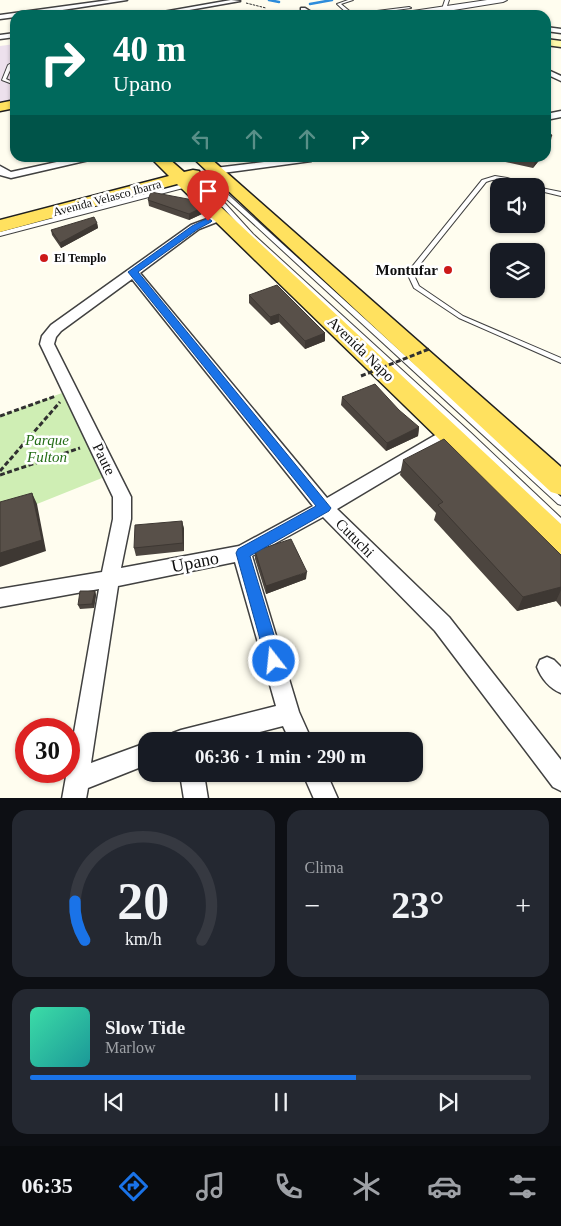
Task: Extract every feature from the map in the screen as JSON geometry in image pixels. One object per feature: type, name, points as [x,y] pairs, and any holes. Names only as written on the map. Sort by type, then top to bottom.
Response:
[{"type":"main road","name":"Avenida Napo","points":[[163,162],[223,216],[561,543]]},
{"type":"main road","name":"Avenida Velasco Ibarra","points":[[0,239],[154,198],[186,196],[189,187],[208,164]]},
{"type":"main road","points":[[208,164],[561,484]]},
{"type":"main road","name":"Avenida Velasco Ibarra","points":[[0,226],[189,187]]},
{"type":"street","points":[[42,10],[85,2],[124,0]]},
{"type":"street","points":[[426,10],[503,0]]},
{"type":"street","points":[[181,10],[238,1]]},
{"type":"street","points":[[85,2],[94,10]]},
{"type":"street","points":[[0,169],[3,174],[11,175],[68,162]]},
{"type":"street","points":[[208,164],[262,166],[286,162]]},
{"type":"street","name":"Paute","points":[[76,789],[110,580],[122,519],[122,497],[47,344],[49,336],[56,328],[195,227],[223,216]]},
{"type":"street","name":"Cutuchi","points":[[132,272],[325,508],[442,624],[561,779]]},
{"type":"street","name":"Upano","points":[[0,598],[110,580],[242,553],[325,508],[450,434]]},
{"type":"street","points":[[242,553],[289,714],[297,732]]},
{"type":"street","points":[[547,667],[561,682]]},
{"type":"street","points":[[217,732],[289,714]]},
{"type":"street","points":[[76,789],[138,758]]},
{"type":"street","points":[[193,782],[196,798]]},
{"type":"street","points":[[319,782],[326,798]]},
{"type":"lane","points":[[345,10],[338,4],[351,0]]},
{"type":"lane","points":[[444,9],[447,0]]},
{"type":"lane","points":[[10,66],[4,80],[10,82]]},
{"type":"lane","points":[[490,178],[484,181],[410,273],[416,287],[461,317],[561,361]]},
{"type":"lane","points":[[0,234],[189,187],[204,186],[220,191],[561,502]]},
{"type":"lane","points":[[189,187],[220,201],[251,235],[461,428],[561,524]]},
{"type":"lane","points":[[545,190],[561,194]]},
{"type":"path","points":[[238,1],[273,10]]},
{"type":"path","points":[[361,376],[429,349]]},
{"type":"path","points":[[0,416],[70,390]]},
{"type":"path","points":[[0,471],[70,390]]},
{"type":"path","points":[[0,475],[96,442]]},
{"type":"shaded area","points":[[10,45],[10,101],[0,103],[0,46]]},
{"type":"green space","name":"Parque Fulton","points":[[70,390],[112,474],[37,504],[0,516],[0,416]]},
{"type":"building","points":[[151,192],[193,200],[201,208],[189,214],[148,200]]},
{"type":"building","points":[[94,217],[97,223],[60,243],[51,230]]},
{"type":"building","points":[[277,285],[325,333],[305,341],[279,314],[270,317],[249,295]]},
{"type":"building","points":[[375,384],[399,410],[419,427],[387,443],[342,397]]},
{"type":"building","points":[[444,439],[561,555],[561,587],[523,597],[438,505],[443,502],[403,460]]},
{"type":"building","points":[[32,493],[42,540],[0,553],[0,502]]},
{"type":"building","points":[[182,521],[183,543],[134,548],[135,525]]},
{"type":"building","points":[[291,539],[307,572],[266,586],[255,551]]},
{"type":"building","points":[[80,591],[95,591],[92,604],[78,605]]},
{"type":"waterway","points":[[269,0],[279,2]]},
{"type":"waterway","points":[[310,4],[332,0]]},
{"type":"place","name":"El Templo","points":[[44,258]]},
{"type":"place","name":"Montufar","points":[[448,270]]},
{"type":"route","points":[[208,221],[195,227],[132,272],[325,508],[242,553],[274,661]]}]
